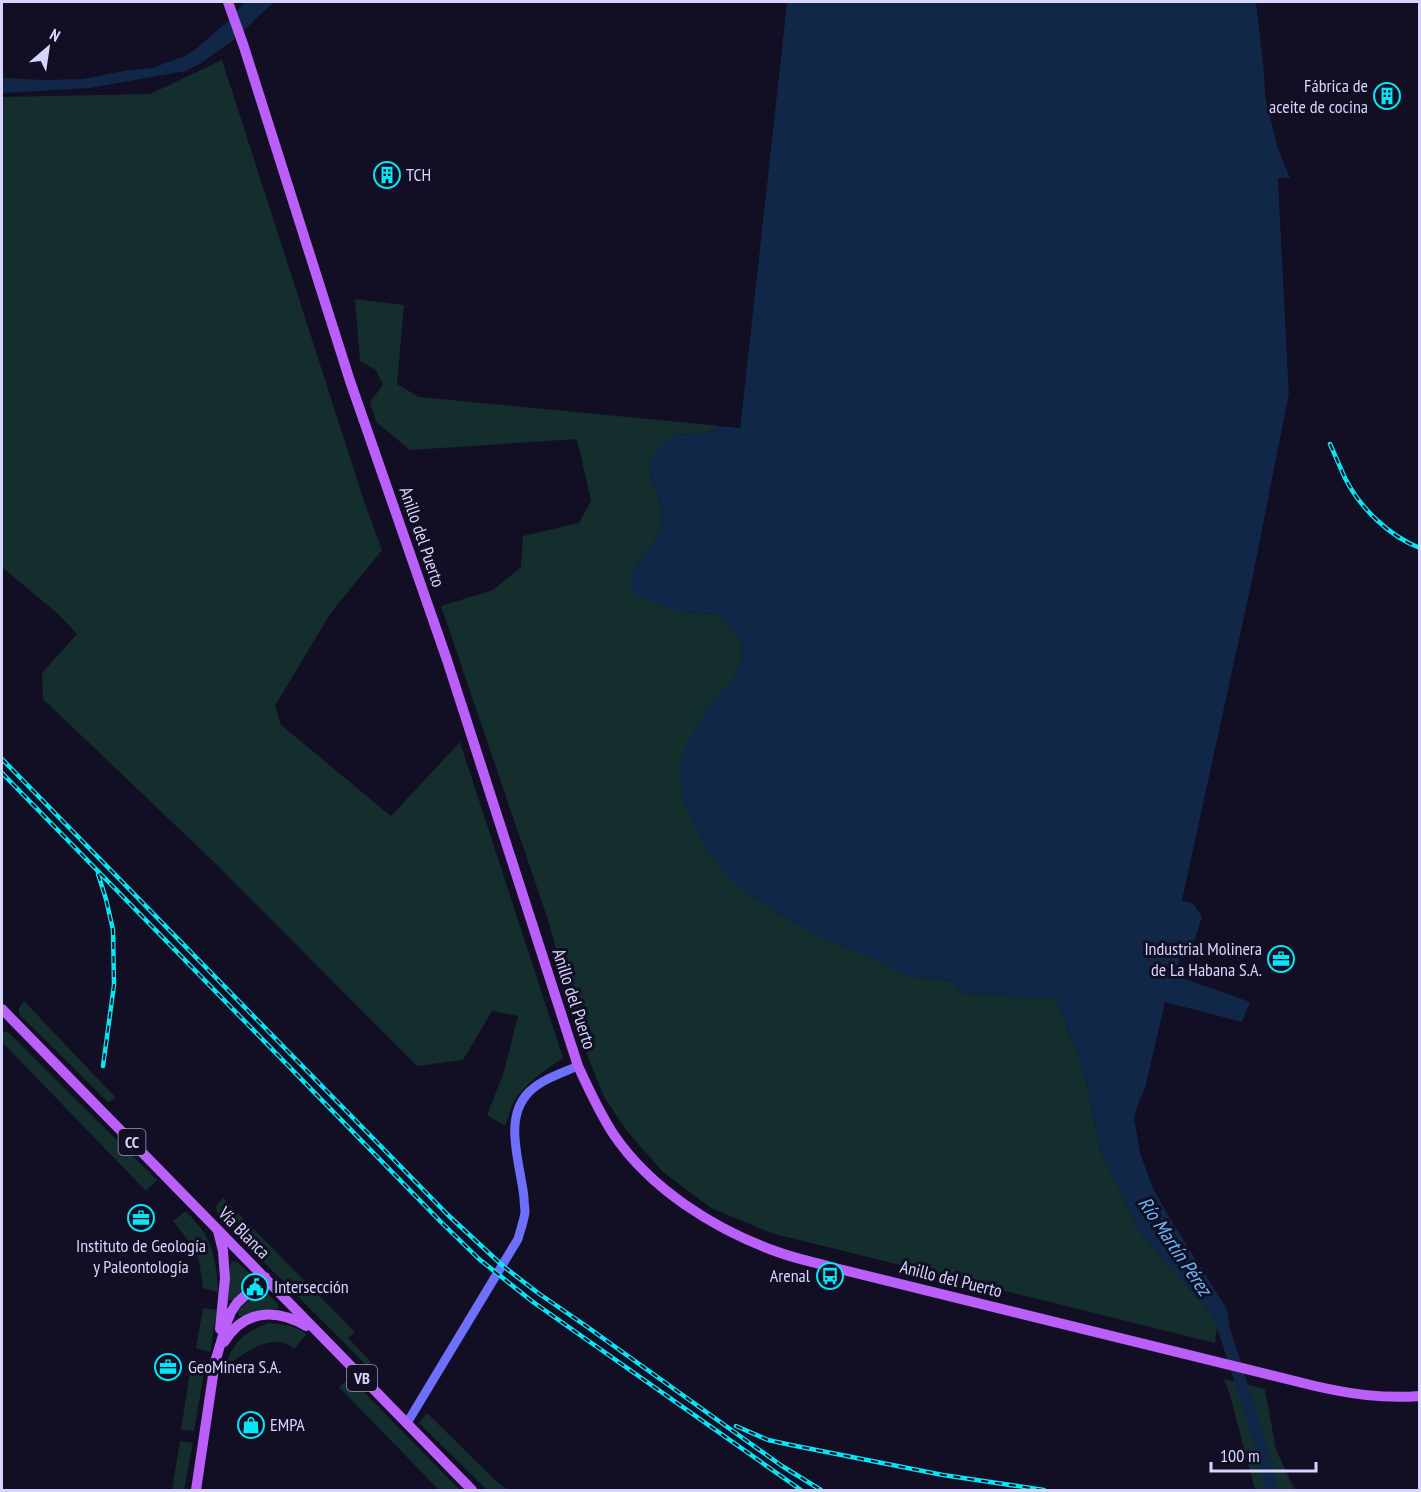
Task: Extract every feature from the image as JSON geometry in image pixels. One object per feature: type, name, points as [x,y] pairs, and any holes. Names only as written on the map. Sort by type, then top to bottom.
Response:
[{"type":"main road","name":"Anillo del Puerto","points":[[228,2],[350,381],[447,660],[578,1066],[614,1135],[630,1156],[650,1176],[692,1210],[735,1234],[776,1252],[1346,1393],[1394,1398],[1419,1396]]},
{"type":"main road","name":"Vía Blanca","points":[[2,1009],[473,1491]]},
{"type":"main road","points":[[407,1423],[518,1239],[525,1211],[514,1123],[518,1109],[529,1092],[537,1086],[578,1066]]},
{"type":"main road","points":[[195,1491],[223,1306],[225,1278],[223,1251],[218,1231]]},
{"type":"main road","points":[[215,1362],[231,1312],[237,1303],[265,1277]]},
{"type":"main road","points":[[215,1362],[225,1340],[240,1324],[251,1318],[266,1314],[289,1317],[317,1332]]},
{"type":"green space","points":[[222,60],[365,504],[382,550],[330,614],[275,706],[281,725],[391,816],[460,742],[563,1058],[523,1089],[513,1103],[505,1126],[487,1115],[504,1072],[518,1016],[492,1011],[463,1060],[417,1066],[215,863],[43,699],[42,673],[77,634],[58,614],[2,567],[2,97],[150,94]]},
{"type":"green space","points":[[355,299],[404,305],[397,384],[419,397],[721,426],[704,433],[675,435],[650,474],[662,508],[661,531],[633,571],[683,612],[715,614],[731,626],[742,642],[741,660],[733,681],[711,702],[736,886],[819,936],[866,955],[908,976],[951,981],[961,993],[1056,999],[1080,1060],[1100,1150],[1141,1234],[1211,1314],[1217,1327],[1215,1343],[771,1233],[711,1208],[663,1172],[627,1131],[604,1097],[586,1052],[547,917],[441,606],[493,590],[521,567],[523,536],[579,523],[591,501],[577,439],[410,450],[376,422],[370,402],[383,385],[376,370],[360,361]]},
{"type":"green space","points":[[24,1001],[116,1098],[108,1102],[19,1014],[19,1008]]},
{"type":"green space","points":[[2,1031],[9,1033],[157,1180],[146,1191],[2,1042]]},
{"type":"green space","points":[[223,1198],[355,1332],[348,1338],[371,1362],[367,1366],[218,1216],[216,1206]]},
{"type":"green space","points":[[186,1211],[210,1244],[216,1268],[218,1292],[203,1288],[199,1260],[173,1221]]},
{"type":"green space","points":[[232,1261],[237,1262],[252,1276],[254,1281],[235,1299],[229,1301],[230,1265]]},
{"type":"green space","points":[[262,1290],[278,1304],[278,1309],[239,1316],[238,1310]]},
{"type":"green space","points":[[203,1308],[217,1310],[210,1352],[196,1348]]},
{"type":"green space","points":[[268,1323],[288,1326],[307,1334],[294,1349],[286,1344],[267,1343],[247,1352],[223,1369],[235,1345],[251,1331]]},
{"type":"green space","points":[[192,1359],[206,1361],[194,1431],[181,1430]]},
{"type":"green space","points":[[350,1378],[460,1490],[439,1490],[339,1387]]},
{"type":"green space","points":[[1224,1379],[1265,1389],[1276,1450],[1295,1490],[1255,1490]]},
{"type":"green space","points":[[427,1413],[498,1483],[508,1490],[487,1490],[419,1423]]},
{"type":"green space","points":[[180,1441],[193,1443],[184,1490],[172,1490]]},
{"type":"water","points":[[245,2],[274,2],[231,42],[186,71],[90,88],[2,93],[2,78],[83,79],[152,68],[185,56],[225,24]]},
{"type":"water","points":[[787,2],[1256,2],[1265,96],[1277,146],[1290,178],[1278,178],[1289,394],[1253,576],[1182,901],[1193,903],[1202,917],[1192,947],[1181,943],[1177,976],[1250,1002],[1242,1022],[1165,1002],[1145,1088],[1134,1117],[1140,1153],[1153,1188],[1227,1309],[1229,1323],[1225,1332],[1217,1327],[1211,1314],[1141,1234],[1100,1150],[1080,1060],[1056,999],[961,993],[951,981],[908,976],[866,955],[819,936],[736,886],[706,850],[684,803],[678,771],[686,745],[711,702],[733,680],[741,660],[742,642],[731,626],[715,614],[683,612],[650,602],[636,595],[629,584],[633,571],[661,531],[662,508],[650,474],[650,460],[660,447],[675,435],[704,433],[721,426],[740,428]]},
{"type":"pier","points":[[784,2],[787,2],[740,428],[721,426],[722,423],[737,425]]},
{"type":"pier","points":[[1278,178],[1293,178],[1291,181],[1281,181],[1292,394],[1256,577],[1185,898],[1194,900],[1193,903],[1182,901],[1253,576],[1289,394]]},
{"type":"waterway","name":"Río Martín Pérez","points":[[1219,1317],[1258,1437],[1272,1490]]},
{"type":"railway","points":[[1330,444],[1351,489],[1367,510],[1397,536],[1420,548]]},
{"type":"railway","points":[[2,759],[448,1215],[503,1266],[782,1466],[821,1490]]},
{"type":"railway","points":[[2,773],[479,1259],[533,1302],[801,1490]]},
{"type":"railway","points":[[98,874],[113,930],[114,985],[103,1066]]},
{"type":"railway","points":[[736,1426],[768,1440],[791,1445],[943,1475],[1044,1490]]},
{"type":"place","name":"Fábrica de aceite de cocina","points":[[1387,96]]},
{"type":"place","name":"TCH","points":[[387,175]]},
{"type":"place","name":"Industrial Molinera de La Habana S.A.","points":[[1281,959]]},
{"type":"place","name":"Instituto de Geología y Paleontología","points":[[141,1218]]},
{"type":"place","name":"Arenal","points":[[830,1276]]},
{"type":"place","name":"Intersección","points":[[255,1287]]},
{"type":"place","name":"GeoMinera S.A.","points":[[168,1367]]},
{"type":"place","name":"EMPA","points":[[251,1425]]}]
